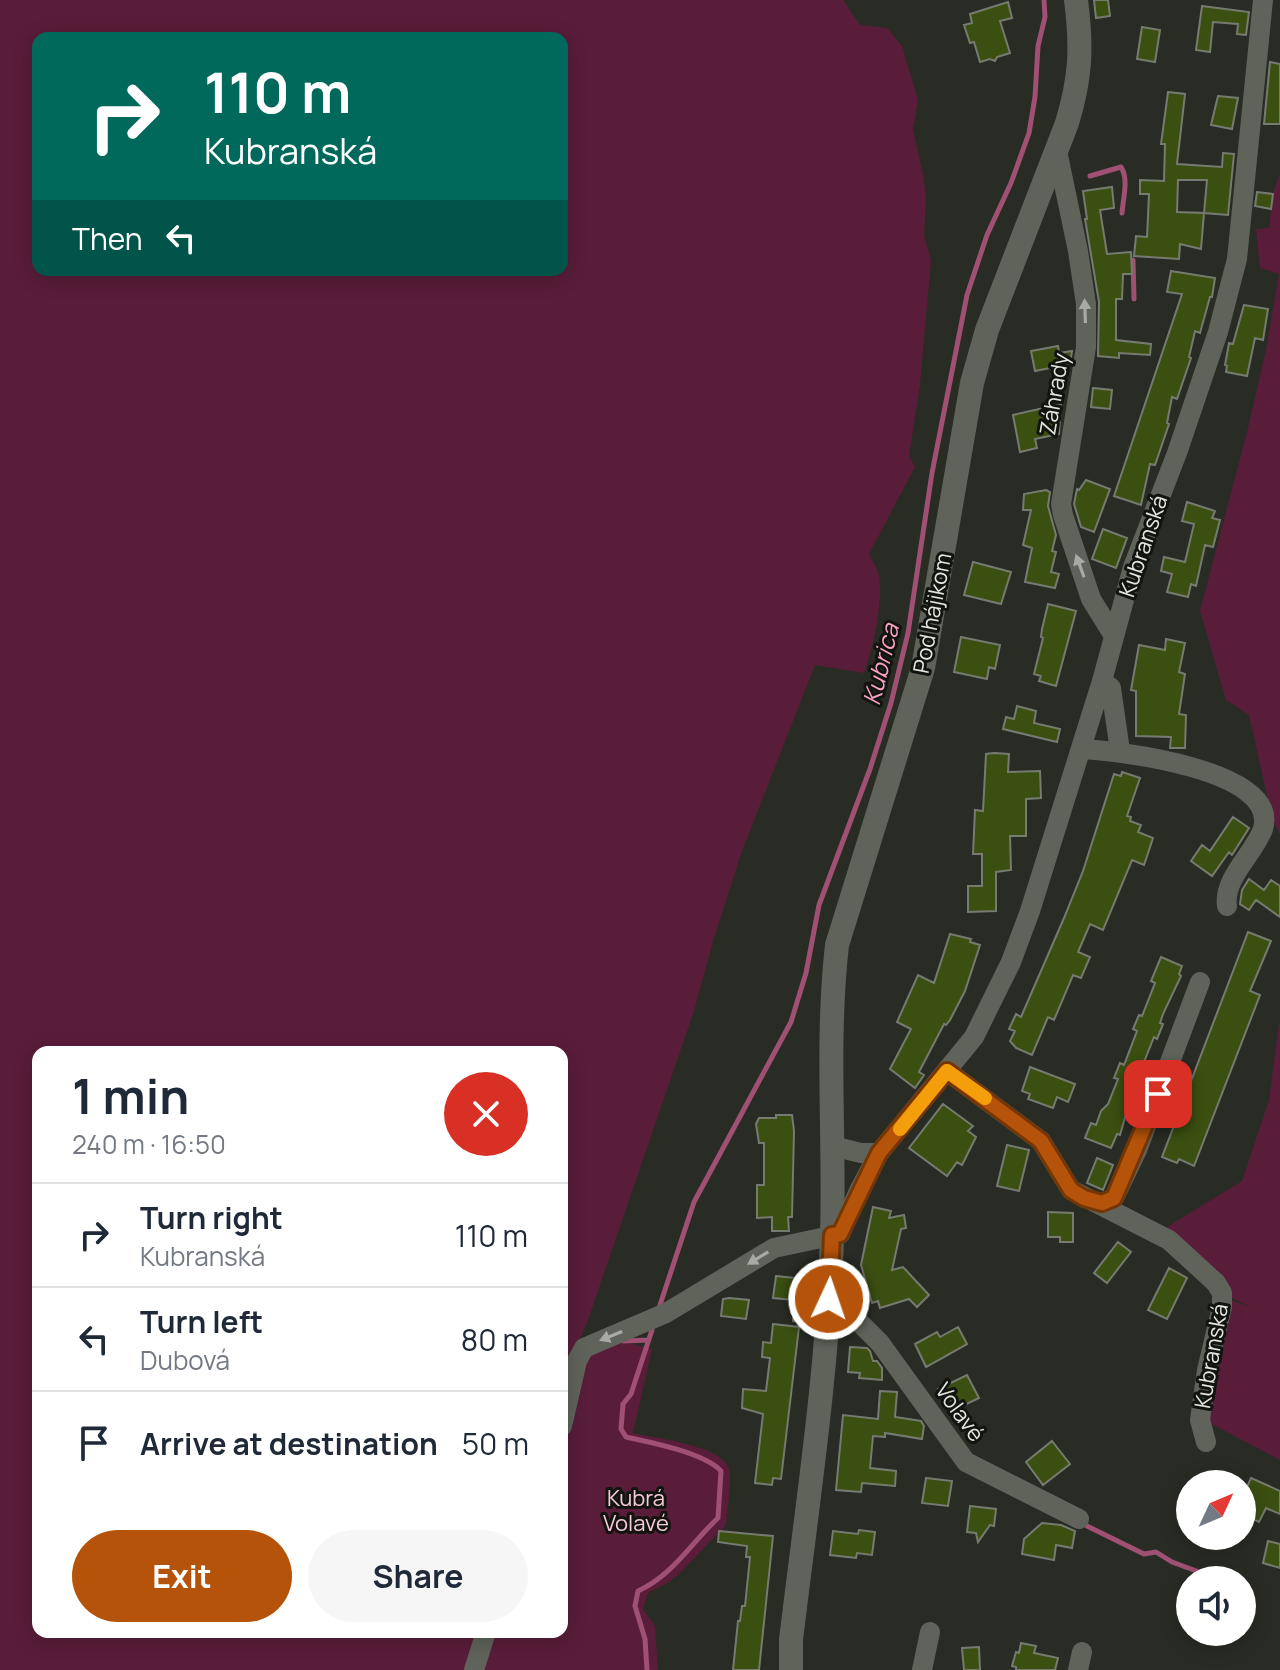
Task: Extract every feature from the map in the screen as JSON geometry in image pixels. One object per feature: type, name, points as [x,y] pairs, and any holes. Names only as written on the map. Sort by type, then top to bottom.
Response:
[{"type":"street","name":"Pod hájikom","points":[[832,1235],[832,991],[837,945],[923,668],[972,383],[987,330],[1057,151],[1078,88],[1081,34],[1076,0]]},
{"type":"street","name":"Kubranská","points":[[832,1235],[840,1234],[879,1153],[974,1037],[1011,962],[1059,824],[1133,567],[1177,453],[1218,332],[1237,259],[1263,0]]},
{"type":"street","name":"Záhrady","points":[[1057,151],[1078,251],[1086,318],[1083,373],[1061,504],[1091,599],[1114,636]]},
{"type":"street","points":[[1102,681],[1111,688],[1120,751]]},
{"type":"street","points":[[1082,749],[1120,751],[1211,772],[1234,781],[1252,794],[1259,804],[1265,824],[1233,879],[1227,893],[1227,906]]},
{"type":"street","points":[[1102,1203],[1114,1198],[1131,1163],[1200,982]]},
{"type":"street","name":"Kubranská","points":[[947,1071],[1041,1141],[1071,1190],[1102,1203],[1169,1240],[1216,1283],[1222,1293],[1222,1307],[1202,1400],[1200,1420],[1206,1442]]},
{"type":"street","points":[[832,1146],[861,1153],[879,1153]]},
{"type":"street","points":[[568,1400],[577,1361],[584,1348],[666,1313],[774,1248],[832,1235],[829,1299],[791,1640],[791,1670]]},
{"type":"street","name":"Volavé","points":[[829,1299],[849,1312],[880,1343],[966,1462],[1079,1519]]},
{"type":"street","points":[[922,1670],[930,1632]]},
{"type":"street","points":[[474,1670],[484,1638]]},
{"type":"green space","points":[[0,0],[843,0],[860,25],[887,28],[902,46],[918,100],[913,130],[923,174],[926,197],[924,236],[931,260],[920,385],[909,456],[915,467],[869,554],[880,582],[871,651],[864,673],[815,665],[742,851],[694,1011],[575,1350],[568,1380],[568,1046],[32,1046],[32,1638],[479,1638],[468,1670],[0,1670]]},
{"type":"green space","points":[[1280,173],[1280,834],[1272,818],[1249,715],[1226,700],[1200,611],[1266,350],[1279,274],[1260,268],[1256,229],[1269,228],[1273,194]]},
{"type":"green space","points":[[1279,1024],[1280,1460],[1208,1422],[1231,1300],[1253,1308],[1230,1297],[1164,1229],[1242,1181],[1269,1100]]},
{"type":"green space","name":"Kubrá Volavé","points":[[614,1339],[652,1349],[633,1433],[701,1448],[724,1461],[730,1475],[726,1525],[680,1573],[648,1593],[643,1609],[655,1626],[658,1670],[478,1670],[489,1638],[568,1638],[568,1416],[591,1351]]},
{"type":"building","points":[[1094,0],[1108,0],[1110,16],[1096,18]]},
{"type":"building","points":[[1008,2],[1012,18],[1000,21],[1010,53],[997,57],[995,61],[980,62],[974,42],[970,43],[964,25],[972,23],[970,14]]},
{"type":"building","points":[[1202,6],[1249,12],[1246,35],[1237,34],[1238,24],[1213,22],[1210,52],[1196,50]]},
{"type":"building","points":[[1142,27],[1160,30],[1155,62],[1137,59]]},
{"type":"building","points":[[1270,62],[1280,64],[1280,124],[1264,124]]},
{"type":"building","points":[[1168,92],[1185,94],[1177,164],[1222,167],[1223,153],[1234,154],[1228,215],[1204,213],[1201,249],[1180,244],[1179,259],[1134,256],[1136,236],[1147,237],[1149,194],[1140,194],[1140,180],[1164,181],[1165,144],[1161,144]],"holes":[[[1178,180],[1207,180],[1204,213],[1177,212]]]},
{"type":"building","points":[[1218,96],[1238,98],[1232,129],[1211,125]]},
{"type":"building","points":[[1112,187],[1114,208],[1100,210],[1107,254],[1131,252],[1132,274],[1123,274],[1122,299],[1116,299],[1116,340],[1151,344],[1150,355],[1119,353],[1119,358],[1098,356],[1099,302],[1083,191]]},
{"type":"building","points":[[1257,192],[1273,194],[1271,209],[1255,206]]},
{"type":"building","points":[[1171,271],[1215,278],[1200,333],[1195,331],[1191,358],[1177,399],[1172,397],[1169,424],[1155,465],[1150,464],[1141,505],[1114,496],[1182,294],[1167,292]]},
{"type":"building","points":[[1244,305],[1268,309],[1263,340],[1255,338],[1247,376],[1226,372],[1225,365],[1229,343],[1233,344]]},
{"type":"building","points":[[1058,346],[1059,353],[1072,351],[1070,364],[1035,371],[1031,351]]},
{"type":"building","points":[[1093,388],[1112,390],[1110,409],[1091,407]]},
{"type":"building","points":[[1061,404],[1059,434],[1035,439],[1037,448],[1020,452],[1013,415]]},
{"type":"building","points":[[1086,480],[1110,489],[1094,532],[1081,527],[1074,504],[1077,489]]},
{"type":"building","points":[[1050,492],[1048,506],[1056,535],[1051,572],[1059,574],[1055,588],[1025,582],[1032,548],[1023,545],[1031,510],[1023,510],[1024,494]]},
{"type":"building","points":[[1187,502],[1215,511],[1212,518],[1220,520],[1213,547],[1205,545],[1196,586],[1191,584],[1188,597],[1167,592],[1172,574],[1161,571],[1164,557],[1185,562],[1194,524],[1182,521]]},
{"type":"building","points":[[1103,529],[1127,538],[1116,568],[1092,559]]},
{"type":"building","points":[[973,562],[1011,572],[1001,604],[964,595]]},
{"type":"building","points":[[1048,604],[1076,611],[1056,686],[1039,681],[1041,676],[1034,674]]},
{"type":"building","points":[[961,637],[1000,645],[995,669],[989,667],[987,679],[954,672]]},
{"type":"building","points":[[1166,639],[1185,643],[1179,672],[1185,674],[1179,714],[1186,715],[1185,748],[1170,748],[1171,737],[1136,736],[1136,691],[1131,690],[1139,645],[1165,650]]},
{"type":"building","points":[[1017,706],[1036,711],[1034,723],[1060,729],[1057,742],[1003,729],[1006,717],[1014,719]]},
{"type":"building","points":[[986,754],[1009,754],[1008,772],[1040,771],[1041,798],[1026,799],[1026,836],[1010,836],[1011,870],[996,872],[996,911],[968,912],[968,886],[982,886],[982,854],[973,854],[975,810],[983,811]]},
{"type":"building","points":[[1122,772],[1140,778],[1127,816],[1131,817],[1130,821],[1141,825],[1138,832],[1153,838],[1144,865],[1132,860],[1103,930],[1090,924],[1078,952],[1090,957],[1081,978],[1073,975],[1054,1020],[1048,1017],[1032,1055],[1016,1048],[1010,1041],[1015,1031],[1009,1029],[1016,1014],[1021,1017],[1064,918],[1083,871],[1114,774],[1121,776]]},
{"type":"building","points":[[1233,817],[1249,828],[1232,855],[1229,852],[1212,876],[1191,861],[1202,845],[1210,851]]},
{"type":"building","points":[[1249,879],[1264,890],[1271,880],[1280,886],[1280,917],[1256,900],[1249,910],[1240,904],[1242,890]]},
{"type":"building","points":[[1248,932],[1271,941],[1250,991],[1260,995],[1194,1166],[1179,1159],[1177,1163],[1162,1157]]},
{"type":"building","points":[[950,934],[971,939],[970,942],[980,945],[965,991],[919,1072],[924,1075],[915,1088],[890,1069],[911,1029],[897,1022],[918,975],[934,983]]},
{"type":"building","points":[[1161,957],[1182,966],[1181,976],[1163,1014],[1157,1039],[1154,1037],[1144,1062],[1141,1071],[1144,1072],[1128,1107],[1120,1135],[1117,1134],[1111,1148],[1085,1138],[1091,1123],[1096,1125],[1101,1111],[1108,1104],[1118,1079],[1114,1078],[1120,1063],[1124,1065],[1137,1031],[1133,1029],[1139,1015],[1142,1016],[1155,983],[1151,981]]},
{"type":"building","points":[[1030,1067],[1075,1084],[1068,1102],[1057,1097],[1053,1108],[1028,1099],[1030,1094],[1022,1091]]},
{"type":"building","points":[[943,1104],[973,1126],[968,1131],[976,1137],[962,1165],[957,1162],[947,1176],[909,1148]]},
{"type":"building","points":[[776,1115],[792,1115],[794,1131],[789,1231],[772,1231],[772,1217],[757,1218],[757,1185],[764,1185],[764,1143],[759,1143],[756,1124],[759,1118],[776,1118]]},
{"type":"building","points":[[1007,1145],[1029,1150],[1019,1191],[997,1186]]},
{"type":"building","points":[[1097,1158],[1113,1165],[1103,1190],[1087,1183]]},
{"type":"building","points":[[873,1207],[891,1211],[889,1218],[904,1215],[906,1228],[901,1229],[892,1270],[903,1267],[929,1295],[917,1307],[909,1299],[880,1308],[878,1301],[872,1303],[861,1265]]},
{"type":"building","points":[[1048,1212],[1073,1213],[1073,1242],[1060,1242],[1060,1237],[1048,1237]]},
{"type":"building","points":[[1118,1242],[1131,1252],[1107,1283],[1094,1273]]},
{"type":"building","points":[[1169,1268],[1187,1278],[1167,1319],[1148,1310]]},
{"type":"building","points":[[776,1276],[805,1279],[804,1287],[814,1288],[811,1322],[793,1321],[794,1300],[773,1298]]},
{"type":"building","points":[[723,1299],[749,1300],[746,1319],[721,1316]]},
{"type":"building","points":[[773,1324],[799,1327],[781,1479],[773,1478],[772,1485],[755,1483],[763,1414],[742,1408],[743,1389],[766,1391],[770,1358],[762,1357],[763,1342],[771,1343]]},
{"type":"building","points":[[958,1327],[967,1344],[926,1367],[915,1344],[937,1332],[940,1337]]},
{"type":"building","points":[[850,1347],[870,1351],[873,1361],[877,1361],[882,1368],[882,1380],[859,1378],[860,1373],[848,1372]]},
{"type":"building","points":[[967,1375],[979,1398],[956,1409],[950,1398],[944,1401],[938,1389]]},
{"type":"building","points":[[880,1391],[897,1392],[895,1417],[921,1421],[924,1426],[922,1439],[885,1433],[885,1437],[873,1436],[870,1468],[896,1471],[895,1486],[862,1483],[861,1492],[836,1490],[843,1415],[878,1419]]},
{"type":"building","points":[[1052,1441],[1070,1464],[1043,1485],[1026,1462]]},
{"type":"building","points":[[926,1478],[952,1481],[948,1506],[922,1503]]},
{"type":"building","points":[[1256,1480],[1280,1491],[1280,1514],[1266,1508],[1259,1522],[1256,1521]]},
{"type":"building","points":[[970,1506],[996,1509],[994,1526],[990,1525],[978,1542],[976,1533],[967,1532]]},
{"type":"building","points":[[1042,1523],[1061,1525],[1075,1531],[1072,1548],[1056,1545],[1054,1560],[1022,1554],[1024,1539]]},
{"type":"building","points":[[859,1530],[875,1532],[872,1555],[857,1553],[856,1558],[830,1555],[833,1531],[858,1534]]},
{"type":"building","points":[[719,1531],[773,1536],[759,1670],[733,1670],[750,1557],[746,1557],[747,1546],[718,1542]]},
{"type":"building","points":[[1268,1541],[1280,1544],[1280,1568],[1263,1563]]},
{"type":"building","points":[[1021,1643],[1036,1646],[1034,1653],[1058,1658],[1055,1670],[1016,1670],[1012,1666]]},
{"type":"building","points":[[979,1647],[980,1670],[964,1670],[962,1648]]},
{"type":"waterway","name":"Kubrica","points":[[659,1308],[694,1202],[791,1022],[806,973],[819,905],[891,703],[908,633],[932,473],[967,295],[987,235],[1029,133],[1038,46],[1045,17],[1044,0]]},
{"type":"waterway","points":[[1090,176],[1121,167],[1125,183],[1122,213]]},
{"type":"waterway","points":[[1133,260],[1134,299]]},
{"type":"waterway","name":"Kubrica","points":[[647,1670],[645,1639],[635,1606],[638,1591],[671,1568],[718,1518],[721,1471],[690,1454],[626,1437],[621,1429],[623,1404],[631,1394],[652,1330]]},
{"type":"waterway","points":[[623,1341],[649,1340]]},
{"type":"waterway","points":[[1087,1526],[1144,1554],[1156,1552],[1183,1566]]},
{"type":"slow traffic","points":[[900,1129],[947,1071],[985,1098]]},
{"type":"route","points":[[829,1299],[832,1235],[840,1234],[879,1153],[947,1071],[1041,1141],[1071,1190],[1102,1203],[1114,1198],[1137,1150],[1158,1094]]}]
